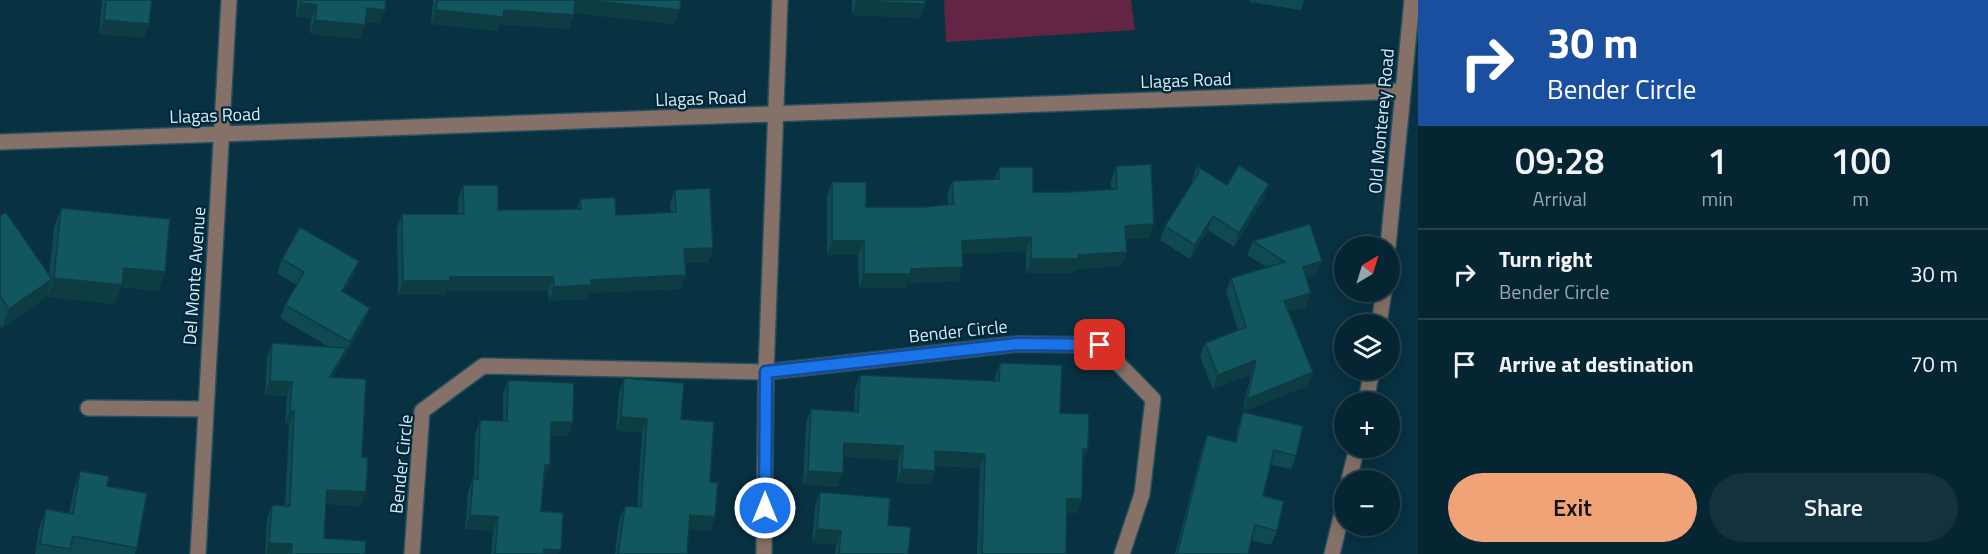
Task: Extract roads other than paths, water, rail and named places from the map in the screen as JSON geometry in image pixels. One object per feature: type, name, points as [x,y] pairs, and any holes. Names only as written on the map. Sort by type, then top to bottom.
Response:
[{"type":"street","name":"Del Monte Avenue","points":[[198,554],[229,0]]},
{"type":"street","points":[[764,554],[766,372],[780,0]]},
{"type":"street","name":"Old Monterey Road","points":[[1389,236],[1412,0]]},
{"type":"street","name":"Llagas Road","points":[[0,142],[1402,91]]},
{"type":"street","name":"Bender Circle","points":[[412,554],[422,411],[483,366],[766,372],[1018,344],[1100,345],[1153,399],[1142,494],[1122,554]]},
{"type":"street","points":[[88,408],[205,409]]},
{"type":"street","points":[[1332,554],[1336,536]]}]
